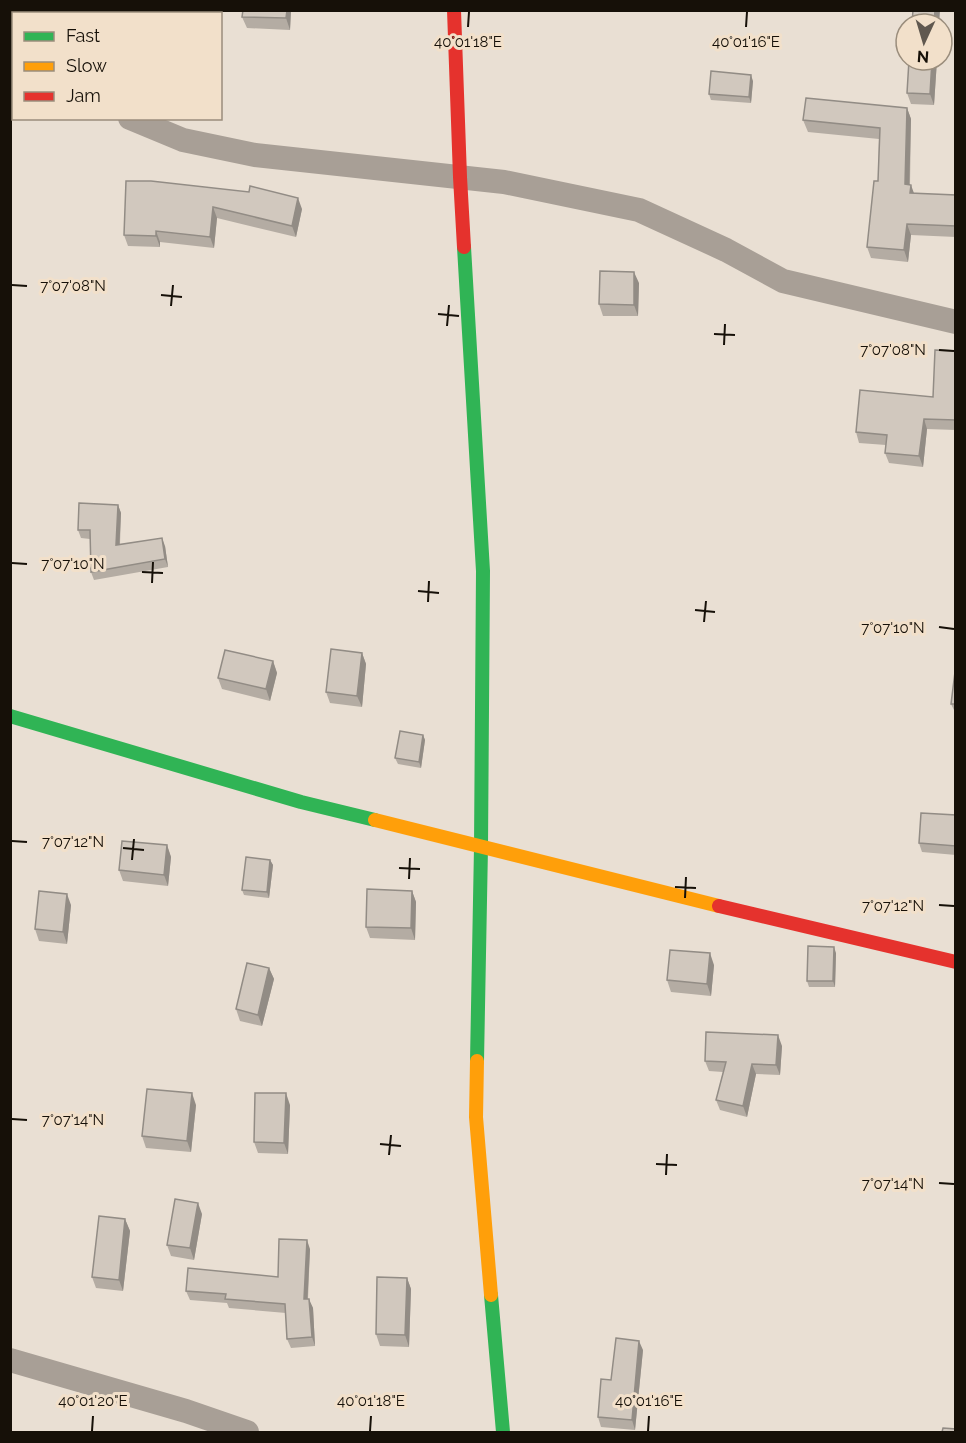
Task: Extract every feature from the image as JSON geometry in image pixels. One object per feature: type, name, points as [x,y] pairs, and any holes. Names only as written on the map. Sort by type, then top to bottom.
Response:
[{"type":"street","points":[[454,10],[460,177],[483,571],[476,1117],[503,1432]]},
{"type":"street","points":[[135,120],[183,140],[255,155],[504,182],[639,210],[726,250],[783,281],[956,322]]},
{"type":"street","points":[[10,716],[301,802],[721,907],[956,962]]},
{"type":"street","points":[[10,1360],[186,1411],[247,1432]]},
{"type":"building","points":[[95,10],[120,10],[120,12],[95,12]]},
{"type":"building","points":[[243,10],[287,10],[286,18],[242,17]]},
{"type":"building","points":[[913,10],[935,10],[935,12],[913,12]]},
{"type":"building","points":[[711,71],[751,75],[749,97],[709,94]]},
{"type":"building","points":[[908,72],[931,72],[930,94],[907,93]]},
{"type":"building","points":[[806,98],[907,108],[905,184],[911,185],[910,193],[956,195],[956,226],[907,224],[904,250],[867,247],[874,181],[878,181],[880,128],[803,120]]},
{"type":"building","points":[[126,181],[151,181],[249,192],[250,186],[298,198],[292,226],[213,207],[210,237],[156,231],[156,236],[124,235]]},
{"type":"building","points":[[600,271],[634,272],[634,305],[599,304]]},
{"type":"building","points":[[935,350],[956,351],[956,420],[924,419],[919,456],[885,453],[887,435],[856,432],[860,390],[933,397]]},
{"type":"building","points":[[79,503],[118,505],[116,545],[162,538],[165,559],[91,572],[90,530],[78,530]]},
{"type":"building","points":[[331,649],[362,653],[357,696],[326,692]]},
{"type":"building","points":[[225,650],[273,661],[266,689],[218,678]]},
{"type":"building","points":[[955,672],[956,704],[951,704]]},
{"type":"building","points":[[400,731],[423,735],[419,762],[395,758]]},
{"type":"building","points":[[921,813],[956,815],[956,846],[919,843]]},
{"type":"building","points":[[122,841],[167,845],[164,875],[119,870]]},
{"type":"building","points":[[246,857],[270,860],[267,892],[242,890]]},
{"type":"building","points":[[367,889],[412,891],[411,928],[366,927]]},
{"type":"building","points":[[39,891],[67,894],[63,932],[35,929]]},
{"type":"building","points":[[808,946],[834,947],[833,981],[807,981]]},
{"type":"building","points":[[670,950],[710,953],[707,984],[667,980]]},
{"type":"building","points":[[247,963],[269,968],[258,1015],[236,1009]]},
{"type":"building","points":[[706,1032],[778,1035],[776,1065],[752,1064],[743,1106],[716,1100],[726,1062],[705,1061]]},
{"type":"building","points":[[147,1089],[192,1093],[187,1141],[142,1136]]},
{"type":"building","points":[[255,1093],[286,1093],[284,1143],[254,1142]]},
{"type":"building","points":[[175,1199],[198,1203],[190,1248],[167,1245]]},
{"type":"building","points":[[99,1216],[125,1219],[119,1280],[92,1277]]},
{"type":"building","points":[[279,1239],[307,1240],[304,1299],[309,1299],[312,1337],[287,1339],[285,1304],[225,1299],[226,1294],[186,1291],[188,1268],[278,1277]]},
{"type":"building","points":[[377,1277],[407,1278],[405,1335],[376,1334]]},
{"type":"building","points":[[616,1338],[639,1341],[632,1420],[598,1417],[601,1379],[611,1380]]},
{"type":"building","points":[[943,1428],[956,1429],[956,1432],[942,1432]]},
{"type":"traffic: fast","points":[[464,247],[483,571],[477,1061]]},
{"type":"traffic: fast","points":[[10,716],[301,802],[375,820]]},
{"type":"traffic: fast","points":[[491,1295],[503,1432]]},
{"type":"traffic: slow","points":[[375,820],[719,906]]},
{"type":"traffic: slow","points":[[477,1061],[476,1117],[491,1295]]},
{"type":"traffic: jam","points":[[454,10],[464,247]]},
{"type":"traffic: jam","points":[[719,906],[956,962]]}]
